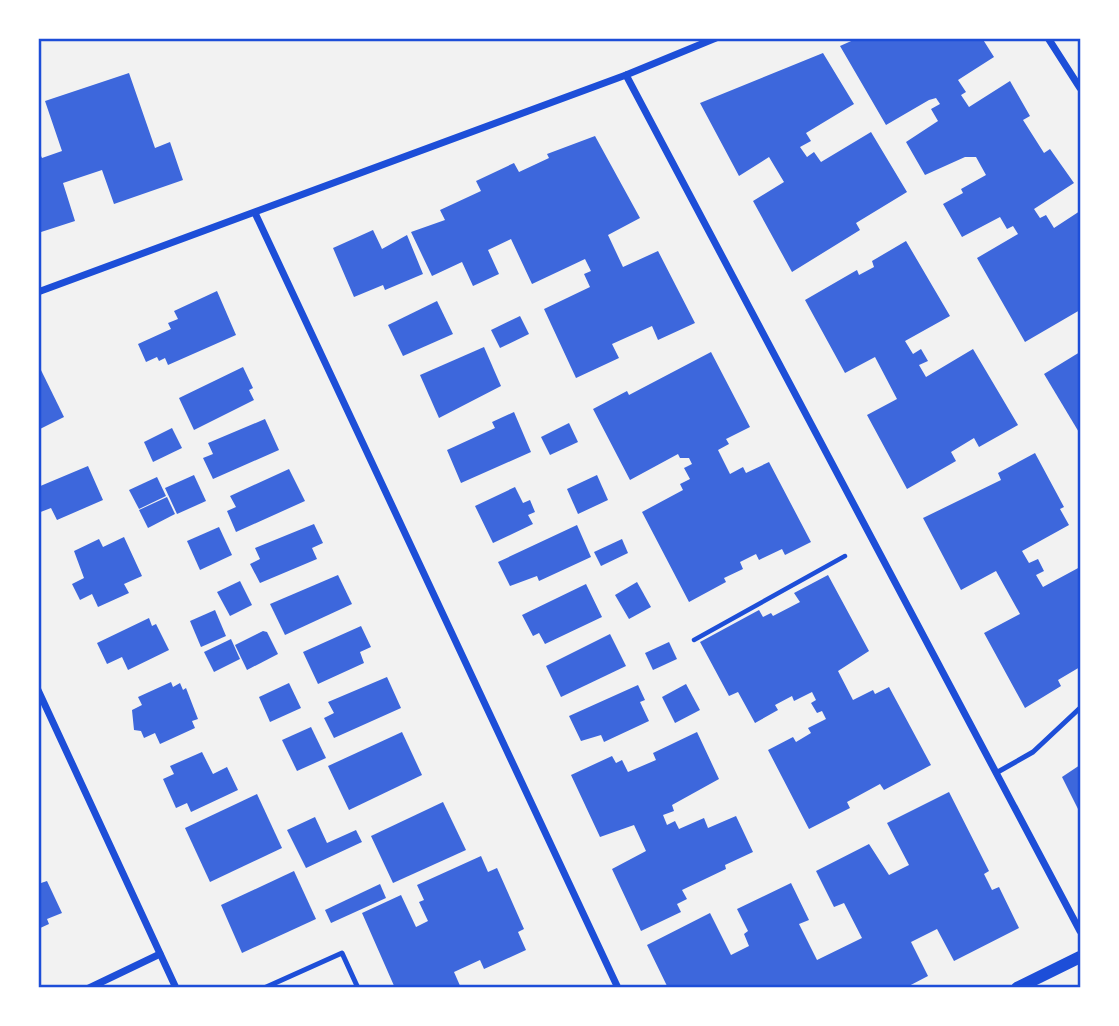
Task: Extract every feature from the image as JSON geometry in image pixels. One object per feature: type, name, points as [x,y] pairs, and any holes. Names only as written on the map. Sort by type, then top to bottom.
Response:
[{"type":"street","points":[[38,292],[626,75],[716,38]]},
{"type":"street","points":[[1048,38],[1080,88]]},
{"type":"street","points":[[626,75],[1080,932]]},
{"type":"street","points":[[255,213],[618,988]]},
{"type":"street","points":[[38,691],[176,988]]},
{"type":"street","points":[[89,988],[160,954]]},
{"type":"street","points":[[1017,988],[1080,957]]},
{"type":"lane","points":[[996,773],[1033,751],[1080,708]]},
{"type":"lane","points":[[264,988],[342,953],[358,988]]},
{"type":"path","points":[[694,640],[845,556]]},
{"type":"building","points":[[858,38],[982,38],[994,57],[958,80],[966,92],[961,95],[969,107],[1010,81],[1030,116],[1023,120],[1044,153],[1050,149],[1074,183],[1034,209],[1040,218],[1046,215],[1054,228],[1080,211],[1080,310],[1025,342],[977,258],[1018,234],[1013,226],[1007,229],[1000,217],[962,237],[943,204],[963,193],[961,189],[986,175],[976,157],[965,157],[925,175],[906,142],[938,121],[931,109],[940,104],[936,98],[929,100],[886,125],[840,46]]},
{"type":"building","points":[[823,53],[854,104],[806,133],[811,141],[800,147],[807,157],[814,152],[821,162],[871,132],[907,192],[856,223],[860,230],[792,272],[753,201],[784,182],[769,157],[739,176],[700,103]]},
{"type":"building","points":[[129,73],[155,148],[170,142],[183,180],[114,204],[102,170],[63,183],[75,221],[38,233],[38,150],[42,158],[62,151],[45,101]]},
{"type":"building","points":[[595,136],[640,218],[608,235],[623,267],[658,251],[695,323],[658,340],[652,326],[612,344],[619,358],[576,378],[544,309],[590,287],[584,274],[591,271],[585,259],[532,284],[511,239],[488,250],[499,274],[473,286],[462,262],[432,276],[411,232],[445,220],[440,210],[481,191],[476,181],[514,163],[519,172],[549,158],[547,154]]},
{"type":"building","points":[[373,230],[382,249],[407,235],[423,274],[385,290],[383,285],[354,297],[333,248]]},
{"type":"building","points":[[906,241],[950,316],[905,341],[913,354],[921,349],[928,361],[919,365],[926,377],[973,349],[1018,425],[979,447],[974,438],[951,452],[956,461],[907,489],[867,415],[897,399],[875,357],[845,373],[805,300],[857,270],[859,275],[874,267],[872,261]]},
{"type":"building","points":[[217,291],[236,335],[168,365],[165,358],[159,361],[157,357],[146,362],[138,344],[171,329],[168,323],[178,319],[174,311]]},
{"type":"building","points":[[437,301],[453,334],[403,356],[388,325]]},
{"type":"building","points":[[520,316],[529,334],[500,348],[491,330]]},
{"type":"building","points":[[484,347],[501,386],[439,418],[420,375]]},
{"type":"building","points":[[711,352],[750,427],[726,439],[729,444],[718,450],[730,474],[743,467],[746,473],[769,462],[811,542],[785,555],[782,549],[759,560],[756,554],[740,562],[743,569],[724,578],[726,582],[689,602],[642,512],[683,490],[680,484],[690,479],[684,468],[692,464],[689,458],[680,458],[678,454],[630,480],[593,409],[627,391],[629,395]]},
{"type":"building","points":[[1080,352],[1080,434],[1044,374]]},
{"type":"building","points":[[38,364],[64,417],[38,430]]},
{"type":"building","points":[[243,367],[253,388],[249,390],[254,400],[194,430],[179,398]]},
{"type":"building","points":[[514,412],[531,452],[461,483],[447,450],[495,428],[492,422]]},
{"type":"building","points":[[265,419],[279,450],[213,479],[203,458],[213,454],[208,443]]},
{"type":"building","points":[[569,423],[578,442],[550,455],[541,437]]},
{"type":"building","points":[[172,428],[182,448],[153,462],[144,442]]},
{"type":"building","points":[[1035,453],[1064,507],[1060,509],[1069,525],[1022,551],[1029,563],[1038,559],[1044,571],[1036,575],[1043,587],[1080,567],[1080,667],[1058,680],[1061,686],[1025,708],[984,633],[1020,614],[996,571],[961,590],[923,518],[1001,480],[998,473]]},
{"type":"building","points":[[88,466],[103,500],[57,520],[51,508],[38,513],[38,487]]},
{"type":"building","points":[[289,469],[305,501],[236,532],[227,511],[236,507],[230,496]]},
{"type":"building","points":[[194,475],[206,501],[177,514],[165,488]]},
{"type":"building","points":[[597,475],[608,500],[578,514],[567,489]]},
{"type":"building","points":[[157,477],[166,496],[139,509],[129,490]]},
{"type":"building","points":[[515,487],[523,503],[530,500],[535,512],[528,515],[533,524],[493,543],[475,506]]},
{"type":"building","points":[[167,497],[175,514],[148,528],[139,510]]},
{"type":"building","points":[[314,524],[323,543],[312,548],[317,559],[260,583],[250,564],[260,559],[255,548]]},
{"type":"building","points":[[577,525],[591,557],[539,581],[537,576],[510,586],[498,562]]},
{"type":"building","points":[[219,527],[232,555],[200,570],[187,541]]},
{"type":"building","points":[[124,537],[142,576],[124,584],[129,593],[98,607],[92,594],[80,600],[72,584],[84,578],[74,551],[99,539],[103,547]]},
{"type":"building","points":[[622,539],[628,553],[601,566],[594,552]]},
{"type":"building","points":[[338,575],[352,604],[285,635],[270,604]]},
{"type":"building","points":[[828,575],[869,651],[838,671],[853,700],[873,690],[875,694],[889,687],[931,765],[884,790],[880,784],[847,802],[850,808],[809,829],[768,750],[793,737],[796,742],[811,733],[808,728],[826,719],[822,711],[817,713],[811,703],[816,700],[812,692],[794,701],[792,696],[775,705],[778,710],[755,723],[738,692],[729,696],[700,642],[759,610],[763,617],[771,613],[773,616],[800,602],[794,593]]},
{"type":"building","points":[[240,581],[252,605],[230,616],[217,592]]},
{"type":"building","points":[[637,582],[651,607],[629,619],[615,595]]},
{"type":"building","points":[[586,584],[602,617],[545,644],[539,633],[533,636],[522,615]]},
{"type":"building","points":[[215,610],[226,636],[201,647],[190,621]]},
{"type":"building","points":[[149,618],[152,626],[156,624],[169,650],[128,670],[122,657],[107,664],[97,643]]},
{"type":"building","points":[[361,626],[371,647],[360,652],[364,663],[318,684],[303,652]]},
{"type":"building","points":[[263,631],[267,632],[278,654],[247,670],[235,645]]},
{"type":"building","points":[[610,634],[626,666],[561,697],[546,666]]},
{"type":"building","points":[[231,639],[240,659],[214,672],[204,652]]},
{"type":"building","points":[[669,642],[677,659],[653,670],[645,653]]},
{"type":"building","points":[[387,677],[401,708],[334,738],[324,718],[334,713],[328,702]]},
{"type":"building","points":[[171,682],[173,687],[180,683],[183,690],[186,688],[198,719],[192,721],[195,728],[160,744],[155,733],[144,738],[141,731],[134,730],[132,710],[142,705],[138,697]]},
{"type":"building","points":[[289,683],[301,708],[270,722],[259,697]]},
{"type":"building","points":[[686,684],[700,710],[675,723],[662,697]]},
{"type":"building","points":[[638,685],[645,700],[640,702],[649,721],[604,742],[601,735],[581,741],[569,716]]},
{"type":"building","points":[[311,727],[326,758],[297,771],[282,740]]},
{"type":"building","points":[[402,732],[422,775],[349,810],[328,766]]},
{"type":"building","points":[[697,732],[719,779],[672,805],[674,811],[663,815],[667,825],[675,821],[679,829],[704,818],[708,828],[736,816],[753,852],[725,865],[726,869],[682,890],[687,899],[677,904],[681,912],[641,931],[612,869],[646,851],[634,825],[600,837],[571,775],[612,756],[616,763],[622,760],[628,772],[656,760],[653,753]]},
{"type":"building","points":[[202,752],[213,774],[227,767],[238,790],[191,812],[187,803],[176,808],[163,779],[174,774],[170,766]]},
{"type":"building","points":[[1080,765],[1080,813],[1062,777]]},
{"type":"building","points":[[949,792],[989,871],[984,874],[992,890],[999,887],[1019,928],[954,961],[937,929],[911,942],[928,976],[905,988],[668,988],[647,945],[710,913],[731,955],[749,946],[744,934],[748,931],[737,909],[791,883],[809,920],[799,924],[817,960],[862,938],[844,903],[834,907],[816,871],[869,844],[889,875],[909,865],[887,823]]},
{"type":"building","points":[[257,794],[282,848],[210,882],[185,828]]},
{"type":"building","points":[[443,802],[466,850],[393,883],[371,836]]},
{"type":"building","points":[[315,817],[327,843],[356,830],[362,842],[306,868],[287,830]]},
{"type":"building","points":[[481,856],[488,872],[497,868],[524,929],[518,932],[526,950],[484,969],[480,960],[454,972],[461,988],[395,988],[362,913],[401,895],[416,927],[428,921],[419,902],[424,900],[417,885]]},
{"type":"building","points":[[294,871],[316,919],[242,953],[221,905]]},
{"type":"building","points":[[47,881],[62,913],[47,919],[49,924],[38,929],[38,884]]},
{"type":"building","points":[[380,884],[386,898],[331,923],[325,910]]}]
